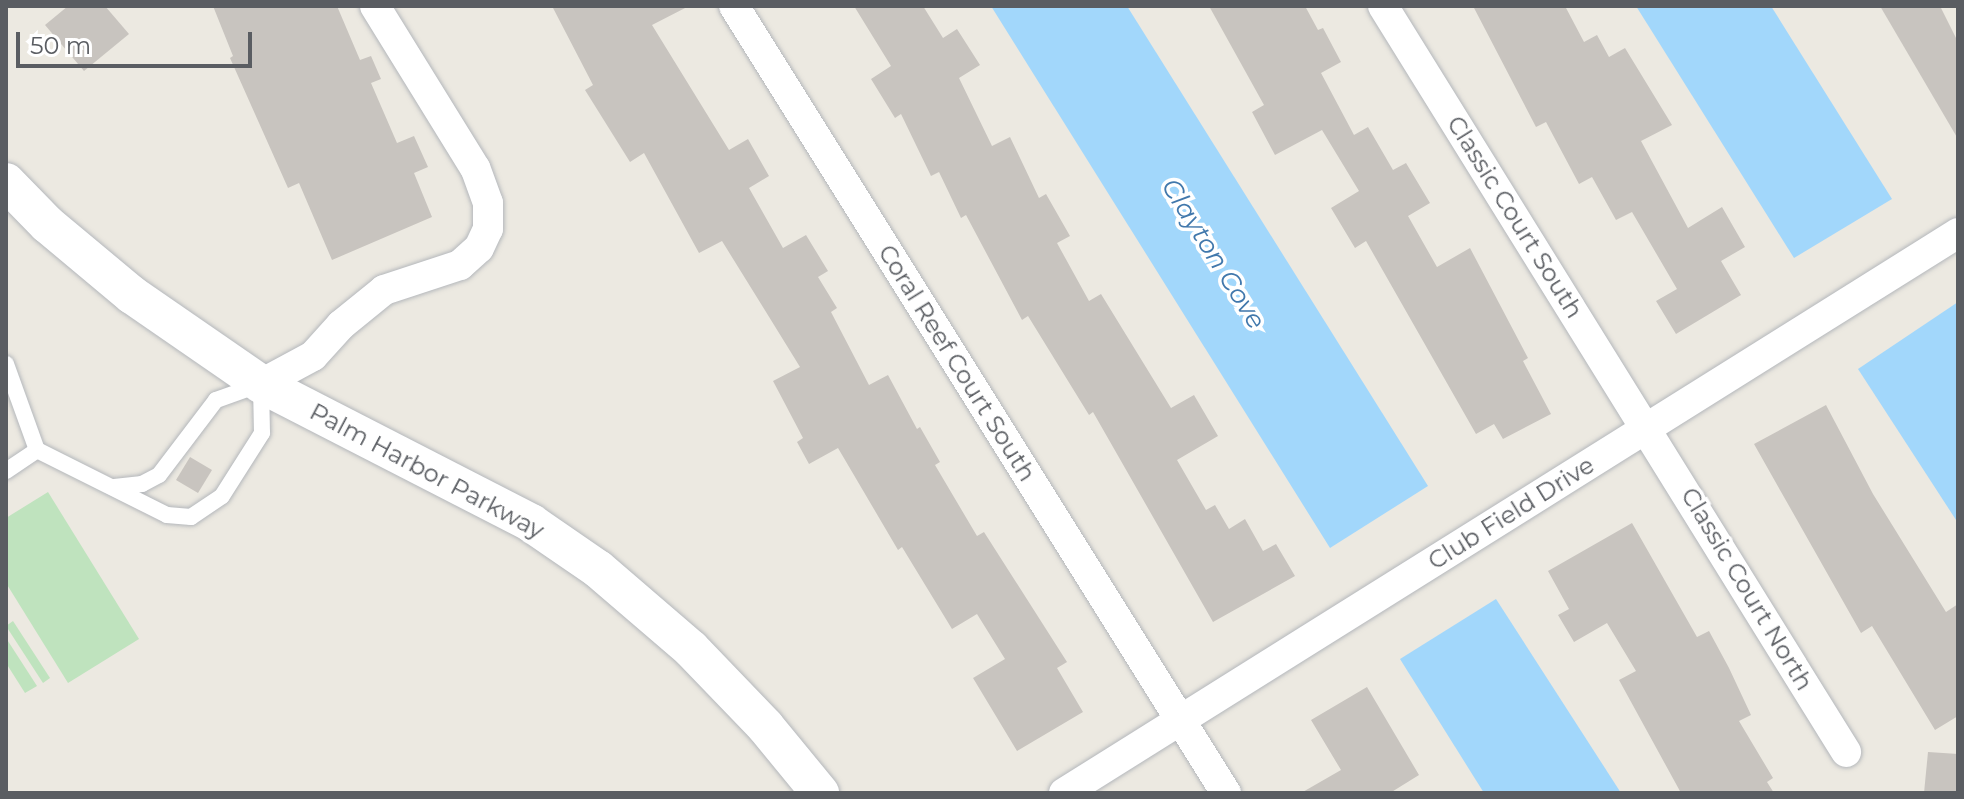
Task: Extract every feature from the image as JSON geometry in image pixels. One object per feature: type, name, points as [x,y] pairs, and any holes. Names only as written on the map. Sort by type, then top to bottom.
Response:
[{"type":"street","points":[[261,384],[313,356],[341,325],[384,290],[460,265],[479,248],[488,229],[488,203],[475,168],[375,6]]},
{"type":"street","name":"Coral Reef Court South","points":[[734,6],[1226,793]]},
{"type":"street","name":"Classic Court South","points":[[1383,6],[1648,427]]},
{"type":"street","name":"Palm Harbor Parkway","points":[[6,182],[47,224],[132,295],[261,384],[481,496],[567,546],[691,649],[765,726],[820,793]]},
{"type":"street","name":"Club Field Drive","points":[[1064,793],[1958,233]]},
{"type":"street","name":"Classic Court North","points":[[1648,427],[1846,752]]},
{"type":"lane","points":[[6,364],[37,450],[167,515],[191,517],[207,510],[236,477],[262,433],[261,384],[216,400],[159,475],[142,484],[114,487]]},
{"type":"lane","points":[[6,471],[37,450]]},
{"type":"green space","points":[[48,492],[139,639],[68,683],[6,583],[6,518]]},
{"type":"green space","points":[[13,621],[50,678],[43,683],[6,626]]},
{"type":"green space","points":[[6,638],[37,686],[25,693],[6,663]]},
{"type":"water","name":"Clayton Cove","points":[[991,6],[1127,6],[1428,486],[1330,548]]},
{"type":"water","points":[[1636,6],[1771,6],[1892,199],[1794,258]]},
{"type":"water","points":[[1958,302],[1958,523],[1858,369]]},
{"type":"water","points":[[1496,599],[1621,793],[1484,793],[1400,659]]},
{"type":"building","points":[[68,6],[105,6],[129,34],[84,71],[45,25]]},
{"type":"building","points":[[213,6],[337,6],[360,60],[371,56],[381,79],[371,83],[397,143],[414,136],[428,167],[414,173],[432,217],[332,260],[299,183],[288,188],[230,58],[233,56]]},
{"type":"building","points":[[552,6],[689,6],[652,25],[729,150],[748,139],[769,176],[749,188],[783,248],[806,235],[828,271],[818,277],[837,308],[831,312],[869,385],[888,375],[917,429],[920,427],[940,462],[935,465],[977,536],[984,532],[1067,662],[1057,668],[1083,712],[1017,751],[973,678],[1005,659],[977,614],[952,629],[902,547],[898,550],[838,448],[809,464],[797,442],[803,438],[773,381],[800,367],[722,241],[699,253],[644,153],[630,162],[585,90],[593,85]]},
{"type":"building","points":[[854,6],[923,6],[943,38],[957,29],[980,65],[959,78],[992,146],[1010,137],[1039,198],[1046,194],[1070,236],[1057,243],[1089,301],[1101,294],[1171,408],[1194,395],[1218,436],[1177,460],[1206,510],[1215,505],[1229,529],[1245,519],[1263,551],[1276,544],[1295,576],[1213,622],[1093,412],[1089,415],[1028,316],[1022,320],[966,215],[961,218],[939,172],[931,176],[901,114],[895,118],[871,79],[891,66]]},
{"type":"building","points":[[1209,6],[1305,6],[1318,30],[1323,28],[1341,62],[1321,73],[1354,135],[1368,127],[1393,170],[1406,163],[1430,203],[1408,216],[1437,267],[1470,248],[1528,358],[1523,361],[1551,414],[1503,439],[1494,424],[1476,434],[1366,241],[1355,248],[1331,208],[1359,191],[1322,130],[1275,155],[1252,112],[1264,105]]},
{"type":"building","points":[[1473,6],[1565,6],[1584,42],[1597,35],[1609,57],[1625,48],[1672,125],[1641,141],[1688,228],[1722,207],[1745,247],[1721,261],[1741,295],[1676,334],[1656,301],[1677,289],[1632,212],[1616,220],[1592,177],[1579,184],[1546,122],[1536,127]]},
{"type":"building","points":[[1880,6],[1940,6],[1958,42],[1958,139]]},
{"type":"building","points":[[1826,405],[1873,494],[1946,612],[1958,604],[1958,716],[1935,730],[1872,626],[1861,633],[1754,444]]},
{"type":"building","points":[[190,457],[212,470],[198,493],[176,480]]},
{"type":"building","points":[[1632,523],[1697,637],[1709,631],[1729,668],[1751,715],[1739,721],[1773,778],[1767,782],[1774,793],[1681,793],[1619,680],[1636,671],[1607,623],[1574,642],[1558,615],[1569,609],[1548,571]]},
{"type":"building","points":[[1367,687],[1419,775],[1390,793],[1301,793],[1341,770],[1311,720]]},
{"type":"building","points":[[1928,752],[1958,754],[1958,793],[1924,793]]}]
